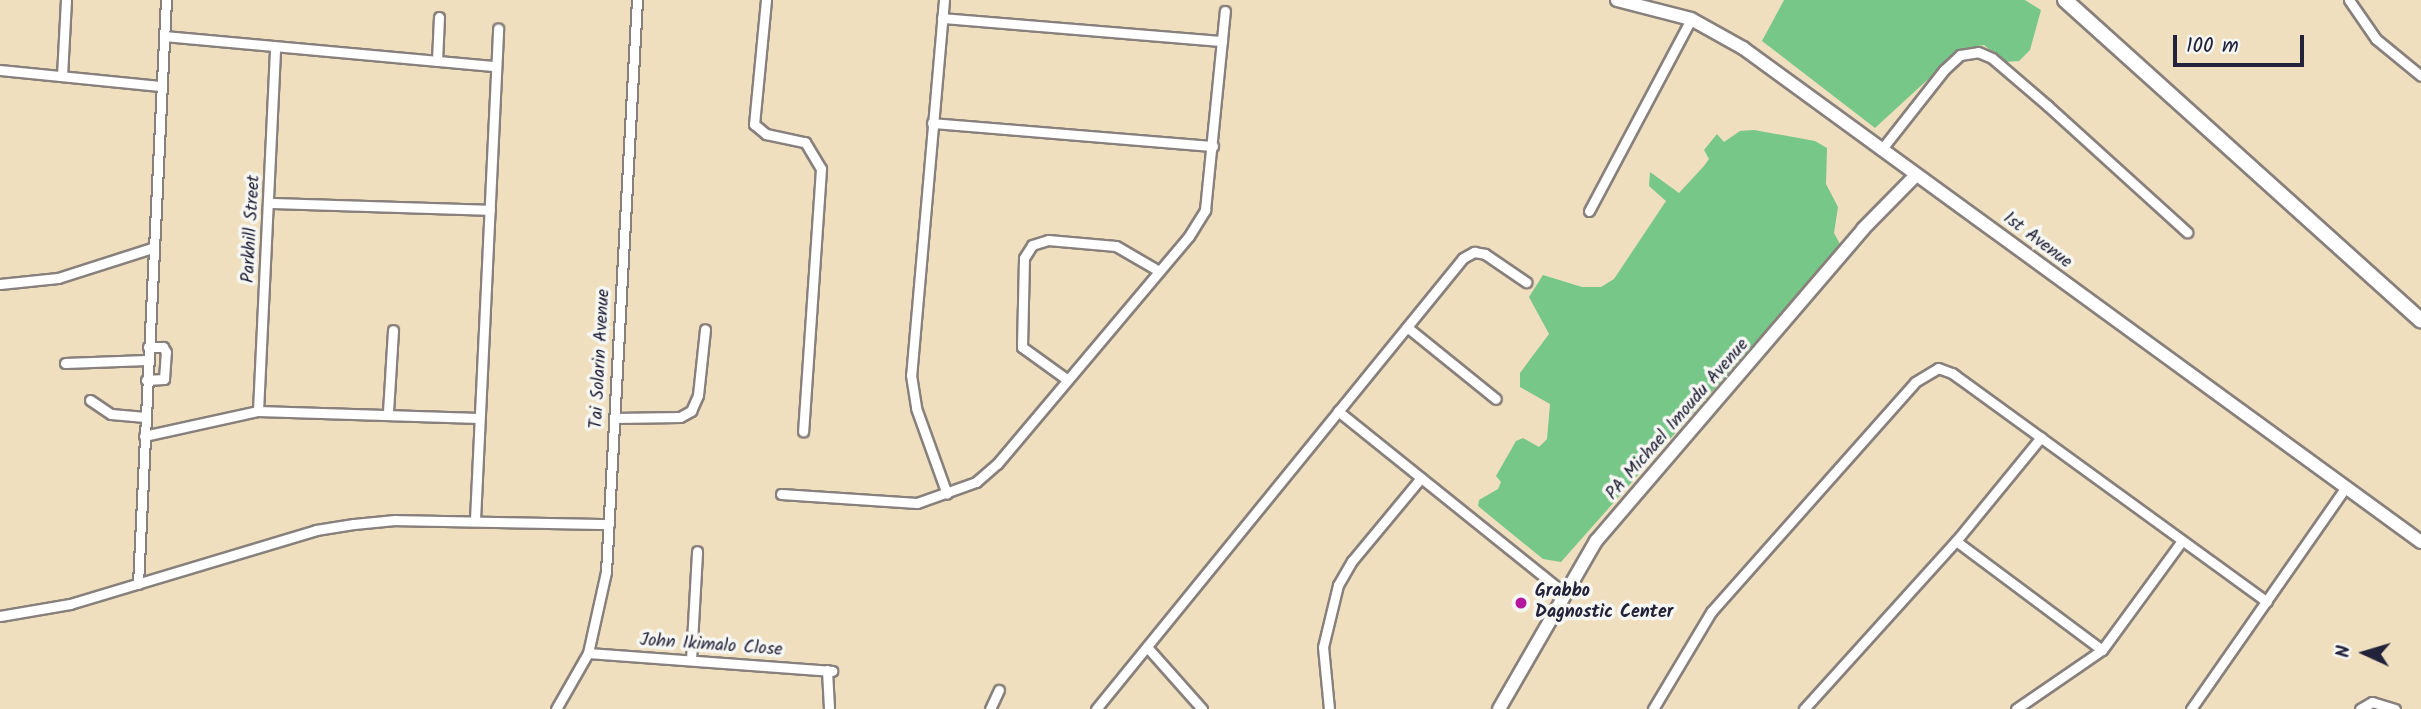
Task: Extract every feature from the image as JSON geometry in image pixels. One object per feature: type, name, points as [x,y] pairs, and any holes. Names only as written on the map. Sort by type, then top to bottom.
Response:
[{"type":"main road","points":[[2065,0],[2421,320]]},
{"type":"street","points":[[62,76],[66,0]]},
{"type":"street","points":[[138,584],[152,248],[166,0]]},
{"type":"street","name":"Tai Solarin Avenue","points":[[556,709],[588,653],[606,572],[637,0]]},
{"type":"street","points":[[766,0],[754,124],[766,134],[805,142],[821,169],[803,431]]},
{"type":"street","points":[[944,0],[911,391],[947,494]]},
{"type":"street","name":"1st Avenue","points":[[1617,0],[1691,19],[1743,48],[2344,490],[2421,542]]},
{"type":"street","points":[[2349,0],[2376,38],[2421,76]]},
{"type":"street","points":[[781,494],[916,503],[976,482],[997,464],[1065,378],[1159,271],[1205,210],[1225,11]]},
{"type":"street","points":[[437,61],[439,17]]},
{"type":"street","points":[[942,18],[1222,41]]},
{"type":"street","points":[[1589,211],[1691,19]]},
{"type":"street","points":[[475,520],[498,29]]},
{"type":"street","points":[[164,36],[496,66]]},
{"type":"street","name":"Parkhill Street","points":[[258,411],[275,48]]},
{"type":"street","points":[[1881,150],[1944,70],[1961,55],[1978,52],[1992,58],[2187,232]]},
{"type":"street","points":[[0,70],[160,86]]},
{"type":"street","points":[[932,124],[1213,146]]},
{"type":"street","name":"PA Michael Imoudu Avenue","points":[[1499,709],[1563,592],[1596,541],[1863,229],[1915,176]]},
{"type":"street","points":[[269,203],[490,210]]},
{"type":"street","points":[[1065,378],[1022,346],[1024,258],[1032,245],[1048,240],[1116,246],[1159,271]]},
{"type":"street","points":[[0,284],[58,278],[152,248]]},
{"type":"street","points":[[1096,709],[1463,258],[1474,252],[1500,262],[1526,282]]},
{"type":"street","points":[[1407,327],[1496,399]]},
{"type":"street","points":[[614,418],[680,417],[691,411],[698,395],[705,329]]},
{"type":"street","points":[[388,412],[393,330]]},
{"type":"street","points":[[146,380],[164,379],[166,352],[163,348],[148,347]]},
{"type":"street","points":[[65,363],[147,360]]},
{"type":"street","points":[[1653,709],[1712,612],[1928,370],[1952,373],[2267,602]]},
{"type":"street","points":[[90,400],[111,414],[145,417]]},
{"type":"street","points":[[144,436],[258,411],[388,412],[479,418]]},
{"type":"street","points":[[1338,411],[1563,592]]},
{"type":"street","points":[[1804,709],[1955,541],[2041,438]]},
{"type":"street","points":[[1329,709],[1323,648],[1338,585],[1352,561],[1421,478]]},
{"type":"street","points":[[2191,709],[2344,490]]},
{"type":"street","points":[[0,616],[70,604],[316,530],[395,520],[609,524]]},
{"type":"street","points":[[1955,541],[2102,650]]},
{"type":"street","points":[[2016,709],[2059,684],[2102,650],[2181,542]]},
{"type":"street","points":[[691,660],[697,551]]},
{"type":"street","points":[[1147,647],[1202,709]]},
{"type":"street","name":"John Ikimalo Close","points":[[588,653],[829,670],[829,709]]},
{"type":"street","points":[[990,709],[999,690]]},
{"type":"street","points":[[2360,709],[2372,702],[2395,709]]},
{"type":"green space","points":[[1784,0],[2025,0],[2041,10],[2030,50],[2019,61],[2004,62],[1984,45],[1961,49],[1875,128],[1762,41]]},
{"type":"green space","points":[[1754,130],[1815,141],[1827,148],[1826,184],[1838,207],[1834,233],[1841,246],[1561,562],[1543,559],[1478,506],[1479,500],[1498,489],[1501,482],[1496,476],[1516,441],[1523,438],[1539,447],[1547,439],[1550,404],[1520,387],[1520,373],[1549,334],[1529,297],[1543,275],[1582,287],[1601,287],[1614,279],[1666,201],[1649,186],[1650,172],[1679,193],[1709,159],[1704,150],[1717,134],[1724,142],[1740,131]]},
{"type":"place","name":"Grabbo Dagnostic Center","points":[[1521,603]]}]
